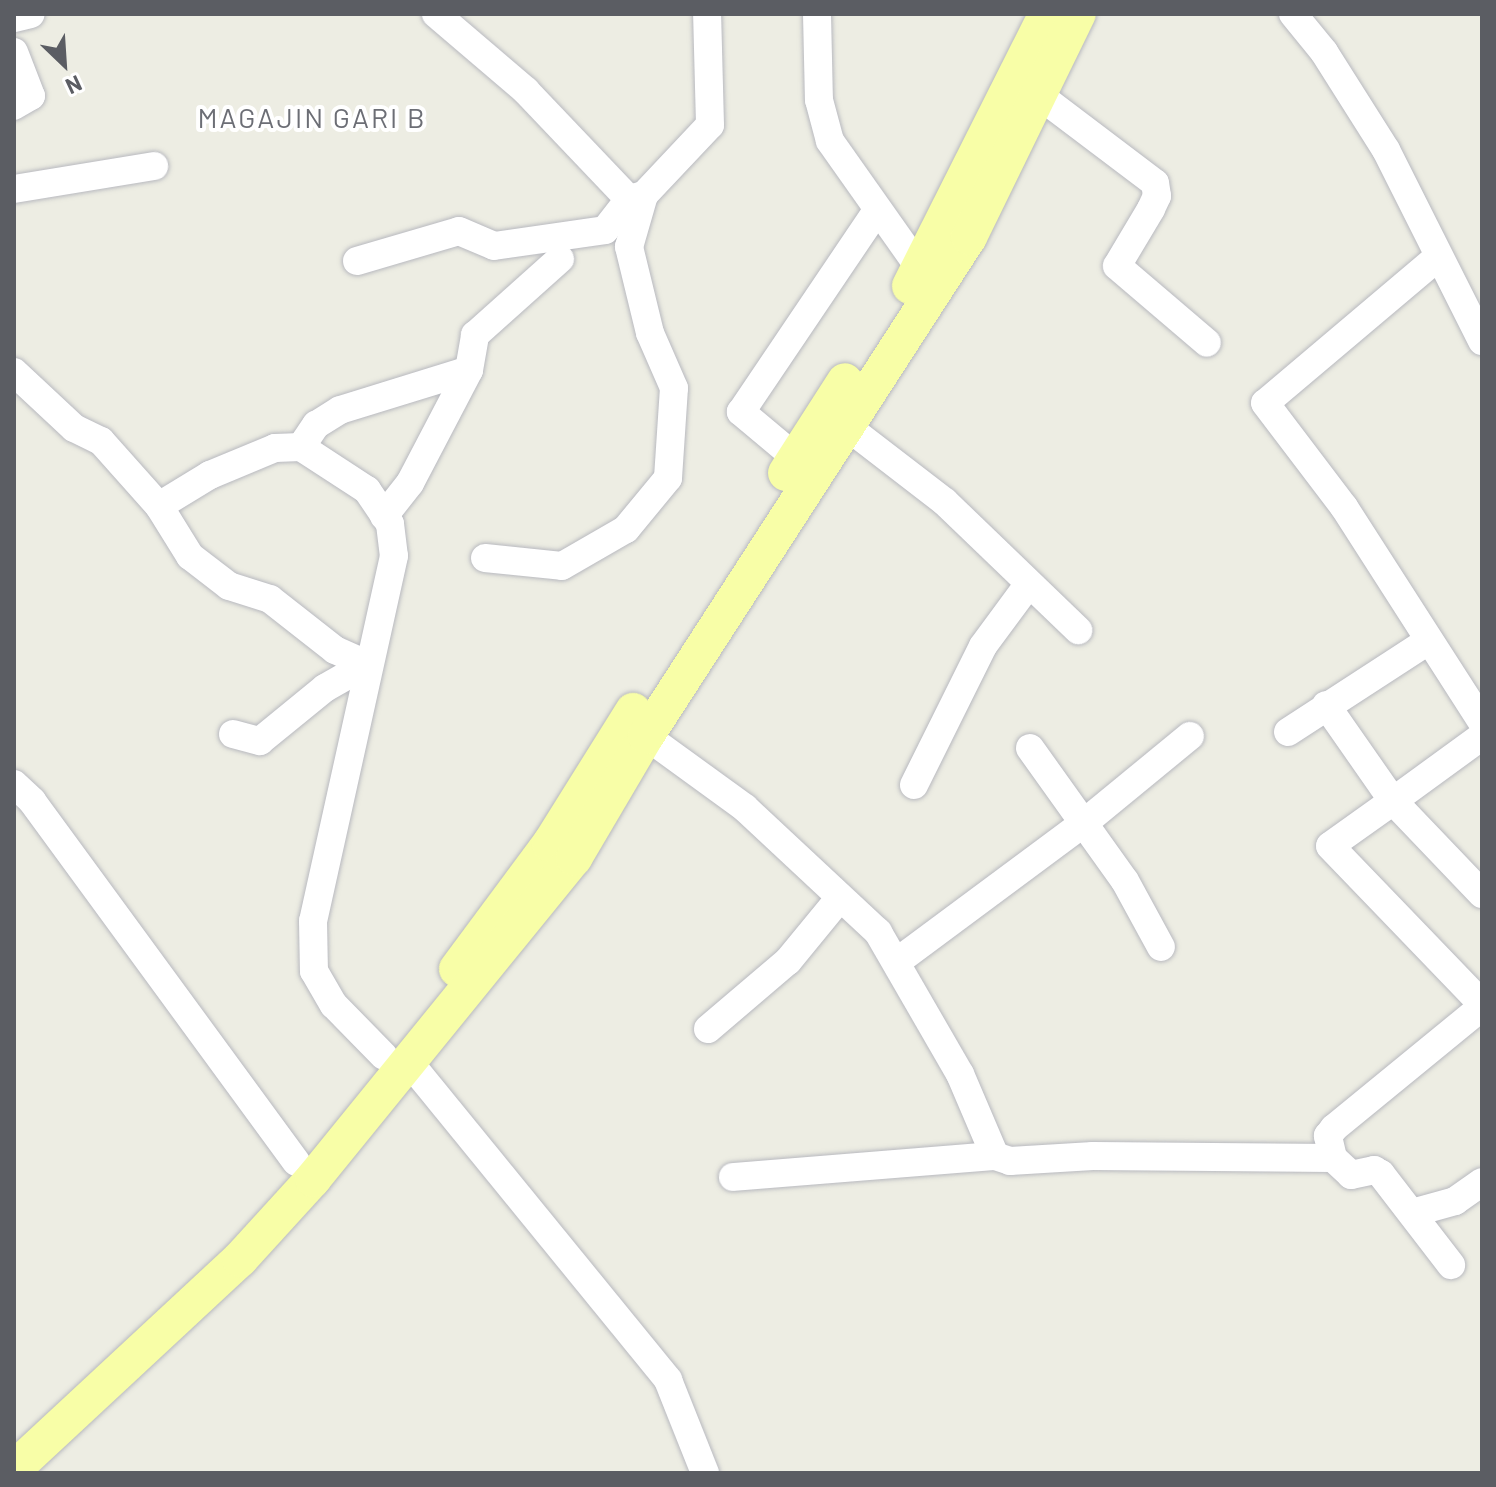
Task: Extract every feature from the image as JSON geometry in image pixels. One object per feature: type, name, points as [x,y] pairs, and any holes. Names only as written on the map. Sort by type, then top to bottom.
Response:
[{"type":"main road","points":[[466,974],[796,458],[921,270],[1047,14]]},
{"type":"main road","points":[[14,1469],[240,1259],[466,974],[574,858],[646,736],[969,237],[1078,14]]},
{"type":"main road","points":[[14,1436],[75,1374],[226,1243],[296,1162],[408,1045]]},
{"type":"street","points":[[14,18],[31,14]]},
{"type":"street","points":[[436,14],[526,91],[636,197]]},
{"type":"street","points":[[357,261],[459,231],[494,246],[605,230],[710,125],[707,14]]},
{"type":"street","points":[[817,14],[819,100],[830,141],[921,270]]},
{"type":"street","points":[[1293,14],[1324,52],[1386,150],[1482,341]]},
{"type":"street","points":[[14,52],[31,96],[14,106]]},
{"type":"street","points":[[1040,96],[1155,183],[1151,209],[1117,266],[1207,343]]},
{"type":"street","points":[[14,189],[154,166]]},
{"type":"street","points":[[485,558],[562,566],[626,529],[668,478],[674,388],[650,333],[629,247],[636,197]]},
{"type":"street","points":[[796,458],[741,412],[877,210]]},
{"type":"street","points":[[1438,257],[1265,403],[1344,507],[1482,722]]},
{"type":"street","points":[[384,516],[410,483],[469,370],[475,335],[560,259]]},
{"type":"street","points":[[301,447],[316,425],[340,410],[469,370]]},
{"type":"street","points":[[14,372],[74,428],[101,441],[159,506],[190,556],[229,586],[284,608],[335,650],[367,664]]},
{"type":"street","points":[[845,425],[945,502],[1078,630]]},
{"type":"street","points":[[159,506],[210,475],[275,448],[301,447],[367,490],[384,516],[394,556],[367,664],[313,921],[314,971],[334,1005],[408,1045],[668,1380],[705,1473]]},
{"type":"street","points":[[914,785],[983,646],[1028,585]]},
{"type":"street","points":[[1288,732],[1428,641]]},
{"type":"street","points":[[233,734],[260,741],[325,688],[367,664]]},
{"type":"street","points":[[1326,705],[1393,801],[1482,894]]},
{"type":"street","points":[[646,736],[745,808],[839,899],[878,932],[898,961],[960,1074],[995,1156]]},
{"type":"street","points":[[898,961],[1084,823],[1190,736]]},
{"type":"street","points":[[1451,1265],[1381,1174],[1374,1170],[1351,1175],[1333,1158],[1328,1136],[1482,1006],[1331,850],[1333,841],[1482,736]]},
{"type":"street","points":[[1030,748],[1084,823],[1161,947]]},
{"type":"street","points":[[14,784],[32,801],[296,1162]]},
{"type":"street","points":[[708,1029],[788,961],[839,899]]},
{"type":"street","points":[[733,1177],[995,1156],[1010,1161],[1093,1156],[1333,1158]]},
{"type":"street","points":[[1412,1213],[1455,1201],[1482,1182]]},
{"type":"district","name":"MAGAJIN GARI B","points":[[312,117]]}]
